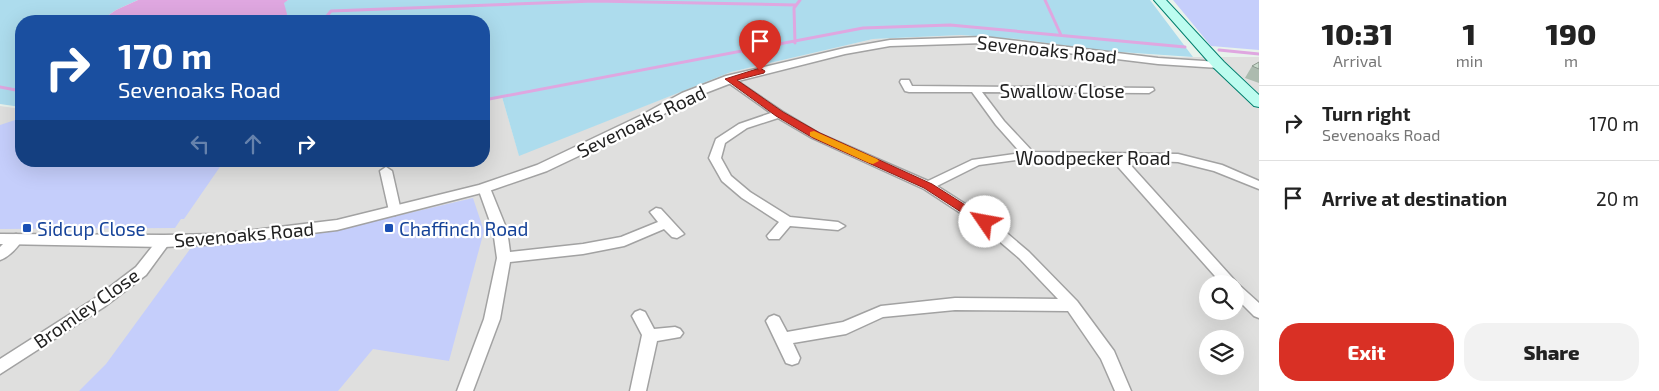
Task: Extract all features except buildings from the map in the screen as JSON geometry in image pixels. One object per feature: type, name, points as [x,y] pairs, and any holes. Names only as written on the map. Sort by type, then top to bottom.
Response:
[{"type":"main road","points":[[1160,0],[1219,65],[1259,102]]},
{"type":"street","name":"Sevenoaks Road","points":[[0,239],[164,241],[220,238],[337,225],[484,188],[542,168],[580,152],[686,96],[730,79],[844,51],[890,43],[934,40],[984,40],[1158,61],[1219,65]]},
{"type":"street","points":[[730,79],[779,114],[816,136],[928,186],[990,226],[1024,255],[1072,305],[1108,356],[1123,391]]},
{"type":"street","name":"Swallow Close","points":[[905,82],[909,90],[1149,90]]},
{"type":"street","name":"Swallow Close","points":[[975,90],[1000,123],[1030,155]]},
{"type":"street","points":[[779,114],[743,126],[720,141],[715,158],[726,178],[746,196],[787,221],[838,226]]},
{"type":"street","name":"Woodpecker Road","points":[[928,186],[976,162],[1030,155],[1178,158],[1194,160],[1259,185]]},
{"type":"street","points":[[1116,157],[1223,275]]},
{"type":"street","points":[[386,171],[395,211]]},
{"type":"street","points":[[466,391],[492,319],[504,258],[500,230],[484,188]]},
{"type":"street","points":[[656,212],[677,234]]},
{"type":"street","points":[[774,236],[787,221]]},
{"type":"street","points":[[504,258],[583,249],[624,241],[666,222]]},
{"type":"street","points":[[0,255],[16,239]]},
{"type":"street","name":"Bromley Close","points":[[0,367],[142,271],[164,241]]},
{"type":"street","points":[[1244,297],[1259,312]]},
{"type":"street","points":[[783,339],[846,328],[881,312],[955,304],[1072,305]]},
{"type":"street","points":[[638,391],[650,335],[640,316]]},
{"type":"street","points":[[774,321],[792,358]]},
{"type":"street","points":[[650,335],[675,333]]},
{"type":"shaded area","points":[[0,0],[138,0],[109,15],[15,15],[15,106],[0,104]]},
{"type":"shaded area","points":[[138,0],[288,0],[284,3],[287,15],[109,15]]},
{"type":"shaded area","points":[[288,0],[1150,0],[1193,57],[1105,51],[1017,39],[961,35],[873,39],[731,72],[519,156],[502,97],[490,99],[490,15],[285,15],[284,2]]},
{"type":"shaded area","points":[[1173,0],[1259,0],[1259,50],[1211,46]]},
{"type":"shaded area","points":[[961,35],[1017,39],[1105,51],[1177,57],[1259,57],[1259,391],[0,391],[0,106],[15,108],[15,167],[490,167],[490,99],[502,97],[519,155],[731,72],[873,39]]},
{"type":"shaded area","points":[[15,120],[15,167],[220,167],[184,219],[181,219],[175,228],[0,229],[0,125]]},
{"type":"shaded area","points":[[473,198],[484,231],[449,361],[373,349],[338,391],[79,391],[106,364],[193,245],[345,228]]},
{"type":"waterway","points":[[795,41],[794,8],[800,0]]},
{"type":"waterway","points":[[1045,0],[1061,35]]},
{"type":"waterway","points":[[328,15],[331,11],[594,1],[796,5]]},
{"type":"waterway","points":[[795,41],[863,28],[950,25],[1185,47]]},
{"type":"waterway","points":[[490,99],[795,41]]},
{"type":"waterway","points":[[1219,50],[1259,54]]},
{"type":"waterway","points":[[0,87],[15,90]]},
{"type":"slow traffic","points":[[814,134],[873,161]]},
{"type":"place","name":"Sidcup Close","points":[[27,228]]},
{"type":"place","name":"Chaffinch Road","points":[[389,228]]},
{"type":"route","points":[[760,71],[730,79],[779,114],[816,136],[928,186],[985,222]]}]
